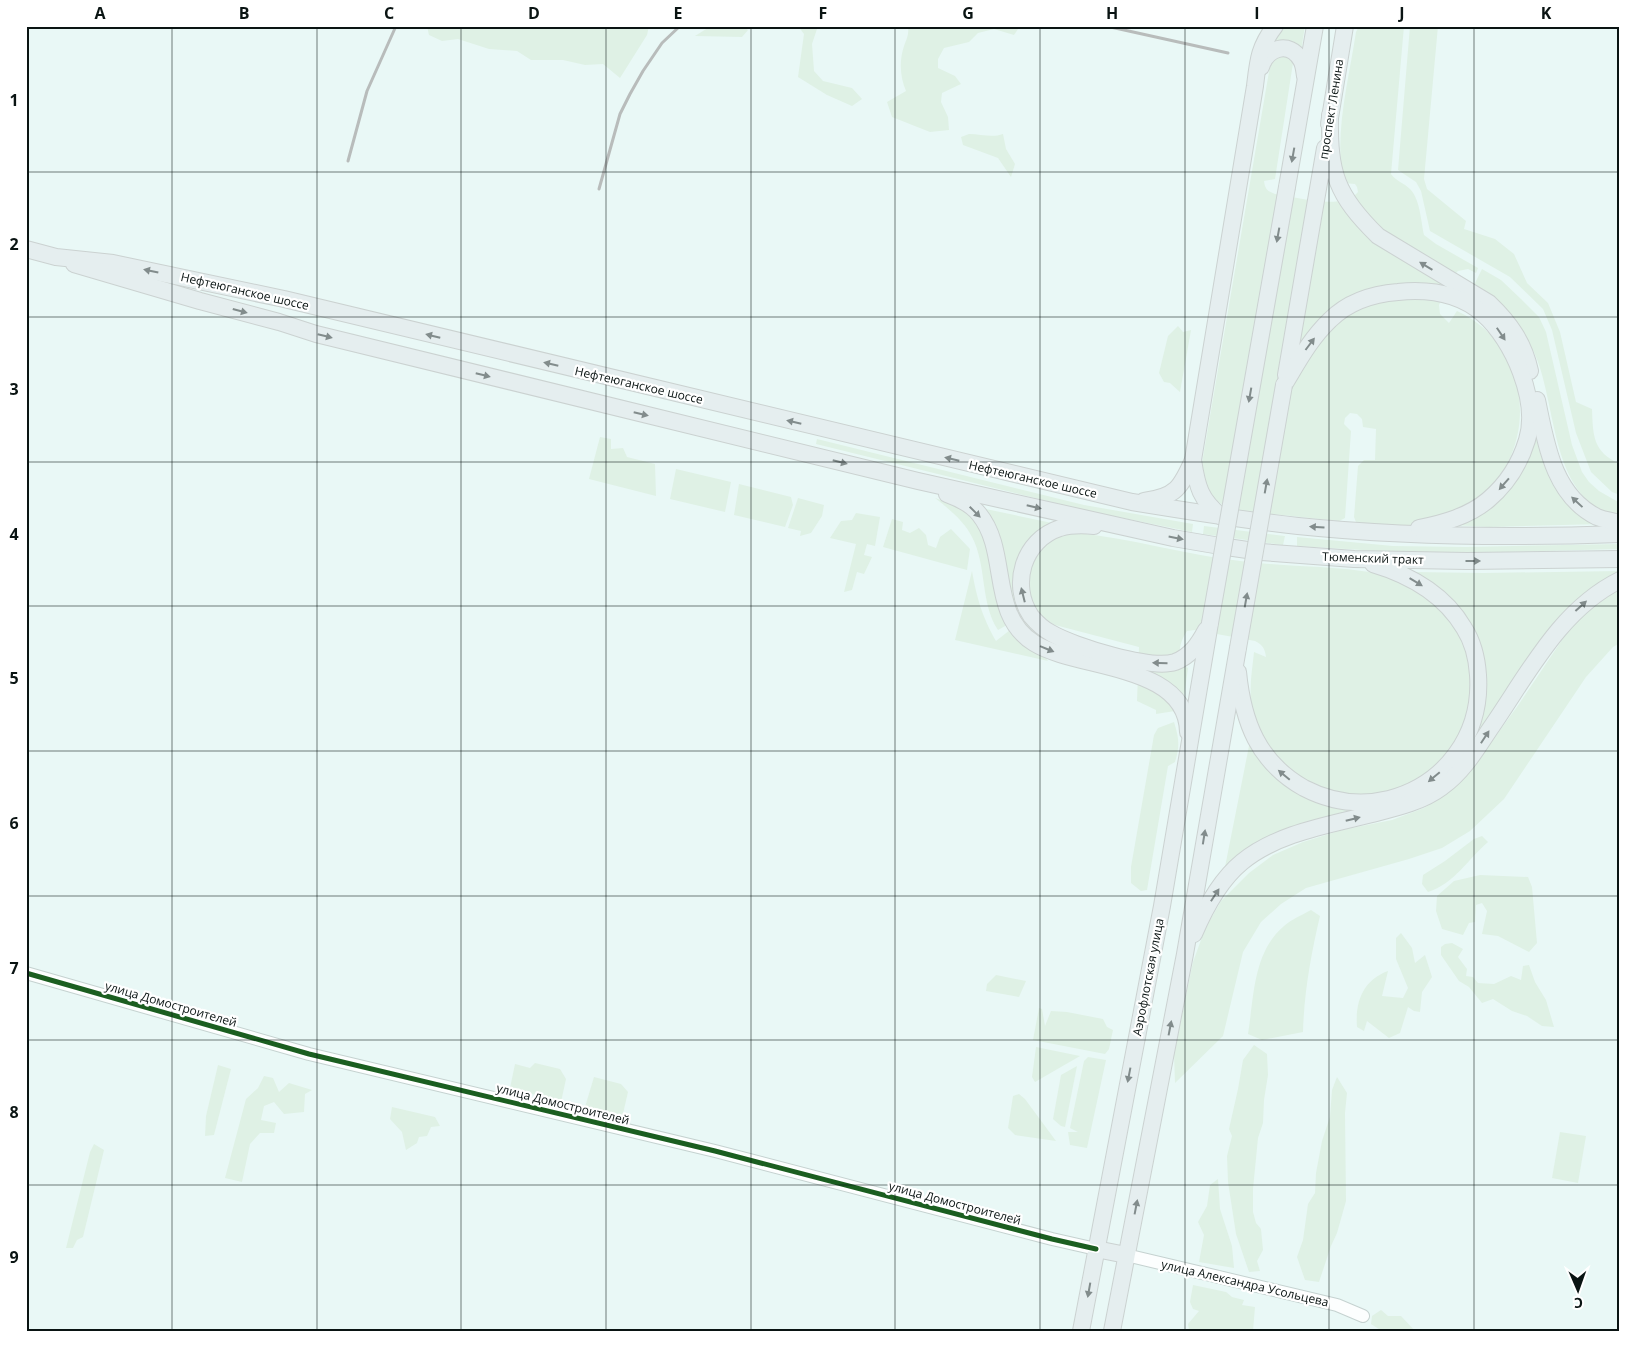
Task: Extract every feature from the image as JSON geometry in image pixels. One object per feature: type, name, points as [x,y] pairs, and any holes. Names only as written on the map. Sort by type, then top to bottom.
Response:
[{"type":"main road","points":[[1132,502],[1161,499],[1176,490],[1184,479],[1193,460],[1255,86],[1258,57],[1267,38],[1276,26]]},
{"type":"main road","points":[[1306,80],[1315,26]]},
{"type":"main road","name":"проспект Ленина","points":[[1238,648],[1345,26]]},
{"type":"main road","points":[[1255,86],[1263,60],[1271,51],[1282,48],[1292,51],[1300,59],[1306,80]]},
{"type":"main road","name":"Аэрофлотская улица","points":[[1081,1331],[1188,759],[1204,642],[1210,623],[1306,80]]},
{"type":"main road","points":[[1330,115],[1329,147],[1332,167],[1340,188],[1353,209],[1378,236],[1466,297],[1497,328],[1508,344],[1520,370],[1529,406],[1530,418],[1527,440],[1519,460],[1508,479],[1490,499],[1463,515],[1437,525],[1415,529],[1366,531]]},
{"type":"main road","name":"Нефтеюганское шоссе","points":[[26,249],[56,257],[90,270],[316,334],[918,481],[1128,528]]},
{"type":"main road","name":"Нефтеюганское шоссе","points":[[56,257],[113,262],[284,299],[1132,502],[1222,517]]},
{"type":"main road","points":[[1284,385],[1310,342],[1330,320],[1348,306],[1370,296],[1403,291],[1430,290],[1489,303],[1504,317],[1520,339],[1529,366],[1544,434],[1558,479],[1568,494],[1582,507],[1598,517],[1620,523]]},
{"type":"main road","points":[[1193,460],[1196,479],[1201,493],[1210,507],[1222,517]]},
{"type":"main road","points":[[918,481],[962,500],[979,513],[991,538],[1009,614],[1019,631],[1034,643],[1049,651],[1128,672],[1159,684],[1177,701],[1186,716],[1188,759]]},
{"type":"main road","name":"Тюменский тракт","points":[[1222,517],[1298,526],[1440,535],[1620,534]]},
{"type":"main road","points":[[1128,528],[1085,525],[1060,528],[1041,538],[1032,548],[1022,569],[1021,590],[1032,617],[1052,634],[1084,646],[1134,660],[1156,663],[1173,662],[1184,658],[1204,642]]},
{"type":"main road","name":"Тюменский тракт","points":[[1128,528],[1261,552],[1354,559],[1467,561],[1620,559]]},
{"type":"main road","points":[[1238,648],[1240,689],[1249,727],[1265,756],[1290,780],[1322,796],[1358,803],[1385,800],[1408,793],[1434,777],[1458,753],[1468,734],[1475,714],[1479,686],[1478,672],[1470,638],[1450,609],[1424,587],[1395,571],[1354,559]]},
{"type":"main road","points":[[1185,954],[1202,914],[1224,881],[1241,862],[1259,850],[1295,835],[1406,805],[1432,793],[1448,782],[1471,758],[1560,629],[1585,603],[1620,580]]},
{"type":"main road","points":[[1112,1331],[1185,954],[1238,648]]},
{"type":"main road","points":[[1096,1248],[1126,1255]]},
{"type":"street","name":"улица Домостроителей","points":[[26,973],[309,1054],[708,1149],[1052,1239],[1096,1248]]},
{"type":"street","name":"улица Александра Усольцева","points":[[1126,1255],[1337,1305],[1363,1316]]},
{"type":"green space","points":[[427,26],[649,26],[647,35],[620,78],[603,64],[585,65],[563,60],[531,60],[517,51],[489,49],[458,39],[442,41],[429,35]]},
{"type":"green space","points":[[711,26],[742,26],[748,30],[742,37],[695,36]]},
{"type":"green space","points":[[798,26],[818,26],[812,44],[814,71],[823,81],[852,88],[862,99],[852,106],[827,95],[798,77],[804,34]]},
{"type":"green space","points":[[908,26],[1020,26],[1014,35],[994,29],[978,33],[969,42],[944,48],[938,59],[938,68],[955,76],[961,84],[942,93],[941,102],[948,117],[949,130],[930,132],[892,117],[887,102],[906,91],[901,75],[901,63]]},
{"type":"green space","points":[[1283,26],[1305,26],[1301,51],[1266,47]]},
{"type":"green space","points":[[1359,26],[1404,26],[1391,174],[1408,187],[1416,198],[1424,235],[1478,268],[1476,273],[1468,269],[1458,271],[1453,276],[1439,305],[1440,314],[1449,323],[1457,311],[1483,327],[1502,349],[1514,375],[1520,403],[1518,432],[1509,459],[1493,484],[1465,507],[1427,521],[1404,526],[1356,522],[1354,517],[1358,466],[1364,460],[1375,460],[1376,429],[1363,427],[1362,419],[1357,414],[1350,413],[1345,418],[1344,424],[1351,431],[1345,518],[1339,521],[1235,510],[1214,498],[1206,487],[1202,472],[1271,60],[1276,56],[1290,57],[1293,63],[1275,179],[1264,181],[1266,188],[1275,194],[1307,200],[1331,202],[1351,198],[1358,192],[1357,187],[1355,184],[1344,183],[1340,147],[1346,88],[1356,32]]},
{"type":"green space","points":[[1410,26],[1438,26],[1424,179],[1427,189],[1466,221],[1464,229],[1495,239],[1514,254],[1527,283],[1548,303],[1560,332],[1576,402],[1592,409],[1596,442],[1604,454],[1620,464],[1620,495],[1612,492],[1591,472],[1576,433],[1552,330],[1543,309],[1510,277],[1430,231],[1421,191],[1416,182],[1398,170]]},
{"type":"green space","points":[[969,134],[991,136],[1003,134],[1006,149],[1015,164],[1011,177],[998,158],[963,145],[961,137]]},
{"type":"green space","points":[[1482,269],[1501,280],[1539,317],[1546,332],[1572,445],[1582,472],[1599,491],[1620,503],[1620,518],[1596,508],[1579,491],[1567,471],[1559,447],[1541,372],[1533,350],[1528,340],[1514,323],[1474,285]]},
{"type":"green space","points":[[1178,326],[1183,332],[1191,330],[1180,392],[1170,383],[1164,382],[1159,373],[1168,336]]},
{"type":"green space","points":[[1534,421],[1547,456],[1602,524],[1489,527],[1453,525],[1480,512]]},
{"type":"green space","points":[[600,437],[611,439],[611,449],[623,448],[627,457],[655,464],[656,496],[589,479]]},
{"type":"green space","points":[[817,439],[1084,505],[1193,524],[1192,532],[1084,510],[816,444]]},
{"type":"green space","points":[[676,469],[731,482],[725,512],[670,499]]},
{"type":"green space","points":[[739,484],[791,497],[793,505],[785,527],[734,515]]},
{"type":"green space","points":[[798,498],[824,505],[822,516],[811,533],[800,536],[801,531],[788,528]]},
{"type":"green space","points":[[935,498],[954,504],[964,510],[974,519],[982,532],[991,563],[1001,612],[1007,625],[998,630],[988,608],[980,560],[972,537],[951,511]]},
{"type":"green space","points":[[981,508],[1052,523],[1041,532],[1016,600],[1078,650],[1038,637],[1020,622]]},
{"type":"green space","points":[[856,513],[880,517],[875,546],[867,544],[864,555],[872,557],[864,574],[857,572],[852,590],[844,592],[856,544],[830,538],[841,521],[852,520]]},
{"type":"green space","points":[[892,519],[903,522],[902,530],[910,533],[919,528],[926,535],[928,545],[936,548],[940,537],[951,529],[970,549],[967,570],[883,547]]},
{"type":"green space","points":[[1204,526],[1285,536],[1283,545],[1203,534]]},
{"type":"green space","points":[[1077,533],[1098,535],[1219,558],[1367,572],[1386,576],[1408,585],[1434,603],[1445,614],[1455,627],[1468,654],[1472,702],[1467,720],[1458,738],[1446,756],[1425,777],[1382,793],[1357,795],[1334,793],[1312,785],[1293,772],[1276,756],[1262,735],[1253,711],[1251,674],[1254,652],[1266,657],[1260,644],[1255,641],[1195,630],[1187,631],[1180,647],[1181,664],[1188,668],[1184,696],[1175,711],[1156,714],[1156,710],[1137,701],[1139,647],[1055,625],[1041,615],[1032,602],[1028,582],[1029,572],[1037,554],[1054,539]]},
{"type":"green space","points":[[1297,537],[1393,546],[1466,547],[1620,544],[1620,549],[1468,553],[1395,552],[1297,546]]},
{"type":"green space","points":[[972,571],[981,607],[996,641],[1010,630],[1027,645],[1043,654],[1048,661],[955,640]]},
{"type":"green space","points":[[1620,571],[1620,575],[1597,587],[1461,757],[1481,661],[1412,572]]},
{"type":"green space","points":[[1620,590],[1620,643],[1613,647],[1586,677],[1504,799],[1470,831],[1442,848],[1306,888],[1281,904],[1261,922],[1243,952],[1223,1036],[1175,1083],[1174,1054],[1193,962],[1205,929],[1221,901],[1249,873],[1273,855],[1303,842],[1342,830],[1392,820],[1424,808],[1450,791],[1472,769],[1564,637],[1584,614],[1611,594]]},
{"type":"green space","points":[[1174,722],[1178,737],[1178,751],[1175,762],[1168,766],[1147,890],[1141,891],[1131,883],[1131,867],[1154,735],[1158,728]]},
{"type":"green space","points":[[1250,741],[1272,772],[1374,808],[1224,872]]},
{"type":"green space","points":[[1482,836],[1488,842],[1446,883],[1428,892],[1422,884],[1423,875],[1474,839]]},
{"type":"green space","points":[[1480,875],[1528,877],[1532,887],[1537,943],[1529,952],[1498,936],[1482,934],[1487,911],[1482,903],[1476,905],[1475,922],[1469,923],[1463,935],[1442,929],[1436,911],[1437,896],[1454,881]]},
{"type":"green space","points":[[1311,910],[1320,916],[1308,974],[1303,1032],[1262,1040],[1248,1034],[1254,990],[1266,949],[1284,926]]},
{"type":"green space","points":[[1401,933],[1412,948],[1415,963],[1425,955],[1432,977],[1422,992],[1420,1012],[1408,1007],[1400,1033],[1389,1038],[1367,1021],[1364,1031],[1357,1027],[1357,1009],[1362,993],[1367,986],[1379,975],[1388,971],[1382,996],[1403,998],[1408,988],[1396,959],[1396,938]]},
{"type":"green space","points":[[1452,943],[1463,949],[1458,957],[1467,969],[1466,976],[1473,977],[1478,983],[1494,984],[1511,976],[1521,980],[1523,966],[1529,965],[1535,982],[1546,1000],[1554,1027],[1542,1026],[1527,1016],[1512,1011],[1493,999],[1482,1003],[1469,987],[1459,981],[1441,955],[1441,947]]},
{"type":"green space","points":[[996,975],[1026,981],[1019,997],[986,991],[987,984]]},
{"type":"green space","points":[[1039,1008],[1042,1009],[1045,1026],[1051,1011],[1103,1019],[1107,1027],[1113,1030],[1109,1049],[1105,1054],[1033,1040]]},
{"type":"green space","points":[[1254,1045],[1267,1054],[1268,1075],[1263,1123],[1258,1138],[1253,1189],[1253,1212],[1256,1223],[1261,1229],[1263,1250],[1257,1261],[1260,1271],[1249,1272],[1236,1234],[1228,1182],[1227,1156],[1232,1136],[1229,1129],[1243,1060]]},
{"type":"green space","points":[[1036,1047],[1080,1056],[1035,1082],[1032,1077]]},
{"type":"green space","points":[[1088,1057],[1106,1060],[1087,1148],[1070,1145],[1068,1132],[1078,1132],[1070,1128],[1084,1061]]},
{"type":"green space","points":[[535,1063],[560,1069],[566,1079],[561,1102],[510,1088],[515,1064],[530,1068]]},
{"type":"green space","points":[[218,1065],[231,1069],[214,1135],[205,1136],[206,1116]]},
{"type":"green space","points":[[1077,1066],[1065,1127],[1053,1119],[1061,1075]]},
{"type":"green space","points":[[264,1076],[273,1078],[279,1092],[289,1083],[312,1090],[305,1094],[304,1112],[284,1114],[274,1102],[264,1106],[261,1120],[276,1123],[274,1133],[260,1133],[250,1144],[242,1182],[225,1178],[246,1099],[258,1088]]},
{"type":"green space","points":[[594,1077],[621,1084],[628,1092],[622,1118],[585,1107]]},
{"type":"green space","points":[[1337,1077],[1347,1093],[1345,1113],[1346,1201],[1337,1233],[1319,1282],[1305,1280],[1297,1257],[1303,1240],[1308,1204],[1315,1193],[1316,1173],[1322,1141],[1330,1117],[1332,1090]]},
{"type":"green space","points":[[1019,1094],[1025,1099],[1056,1141],[1015,1135],[1008,1128],[1013,1096]]},
{"type":"green space","points":[[392,1107],[435,1117],[440,1126],[431,1127],[427,1136],[419,1137],[417,1143],[406,1150],[402,1132],[390,1119]]},
{"type":"green space","points":[[1560,1132],[1586,1136],[1578,1183],[1552,1178]]},
{"type":"green space","points":[[94,1144],[104,1150],[83,1237],[77,1240],[73,1248],[66,1248],[90,1152]]},
{"type":"green space","points":[[1218,1179],[1220,1209],[1232,1246],[1234,1268],[1199,1262],[1204,1235],[1198,1222],[1207,1206],[1210,1185]]},
{"type":"green space","points":[[1193,1285],[1226,1292],[1232,1297],[1244,1300],[1242,1305],[1255,1307],[1253,1331],[1189,1331],[1188,1324],[1199,1311],[1193,1309],[1190,1302]]},
{"type":"green space","points":[[1381,1310],[1388,1316],[1401,1316],[1415,1331],[1382,1331],[1371,1324],[1372,1316]]},
{"type":"railway","points":[[348,161],[367,91],[396,26]]},
{"type":"railway","points":[[599,189],[620,114],[643,71],[662,43],[680,26]]},
{"type":"railway","points":[[1106,26],[1228,53]]},
{"type":"cycle path","points":[[26,973],[309,1054],[715,1151],[1096,1249]]}]
